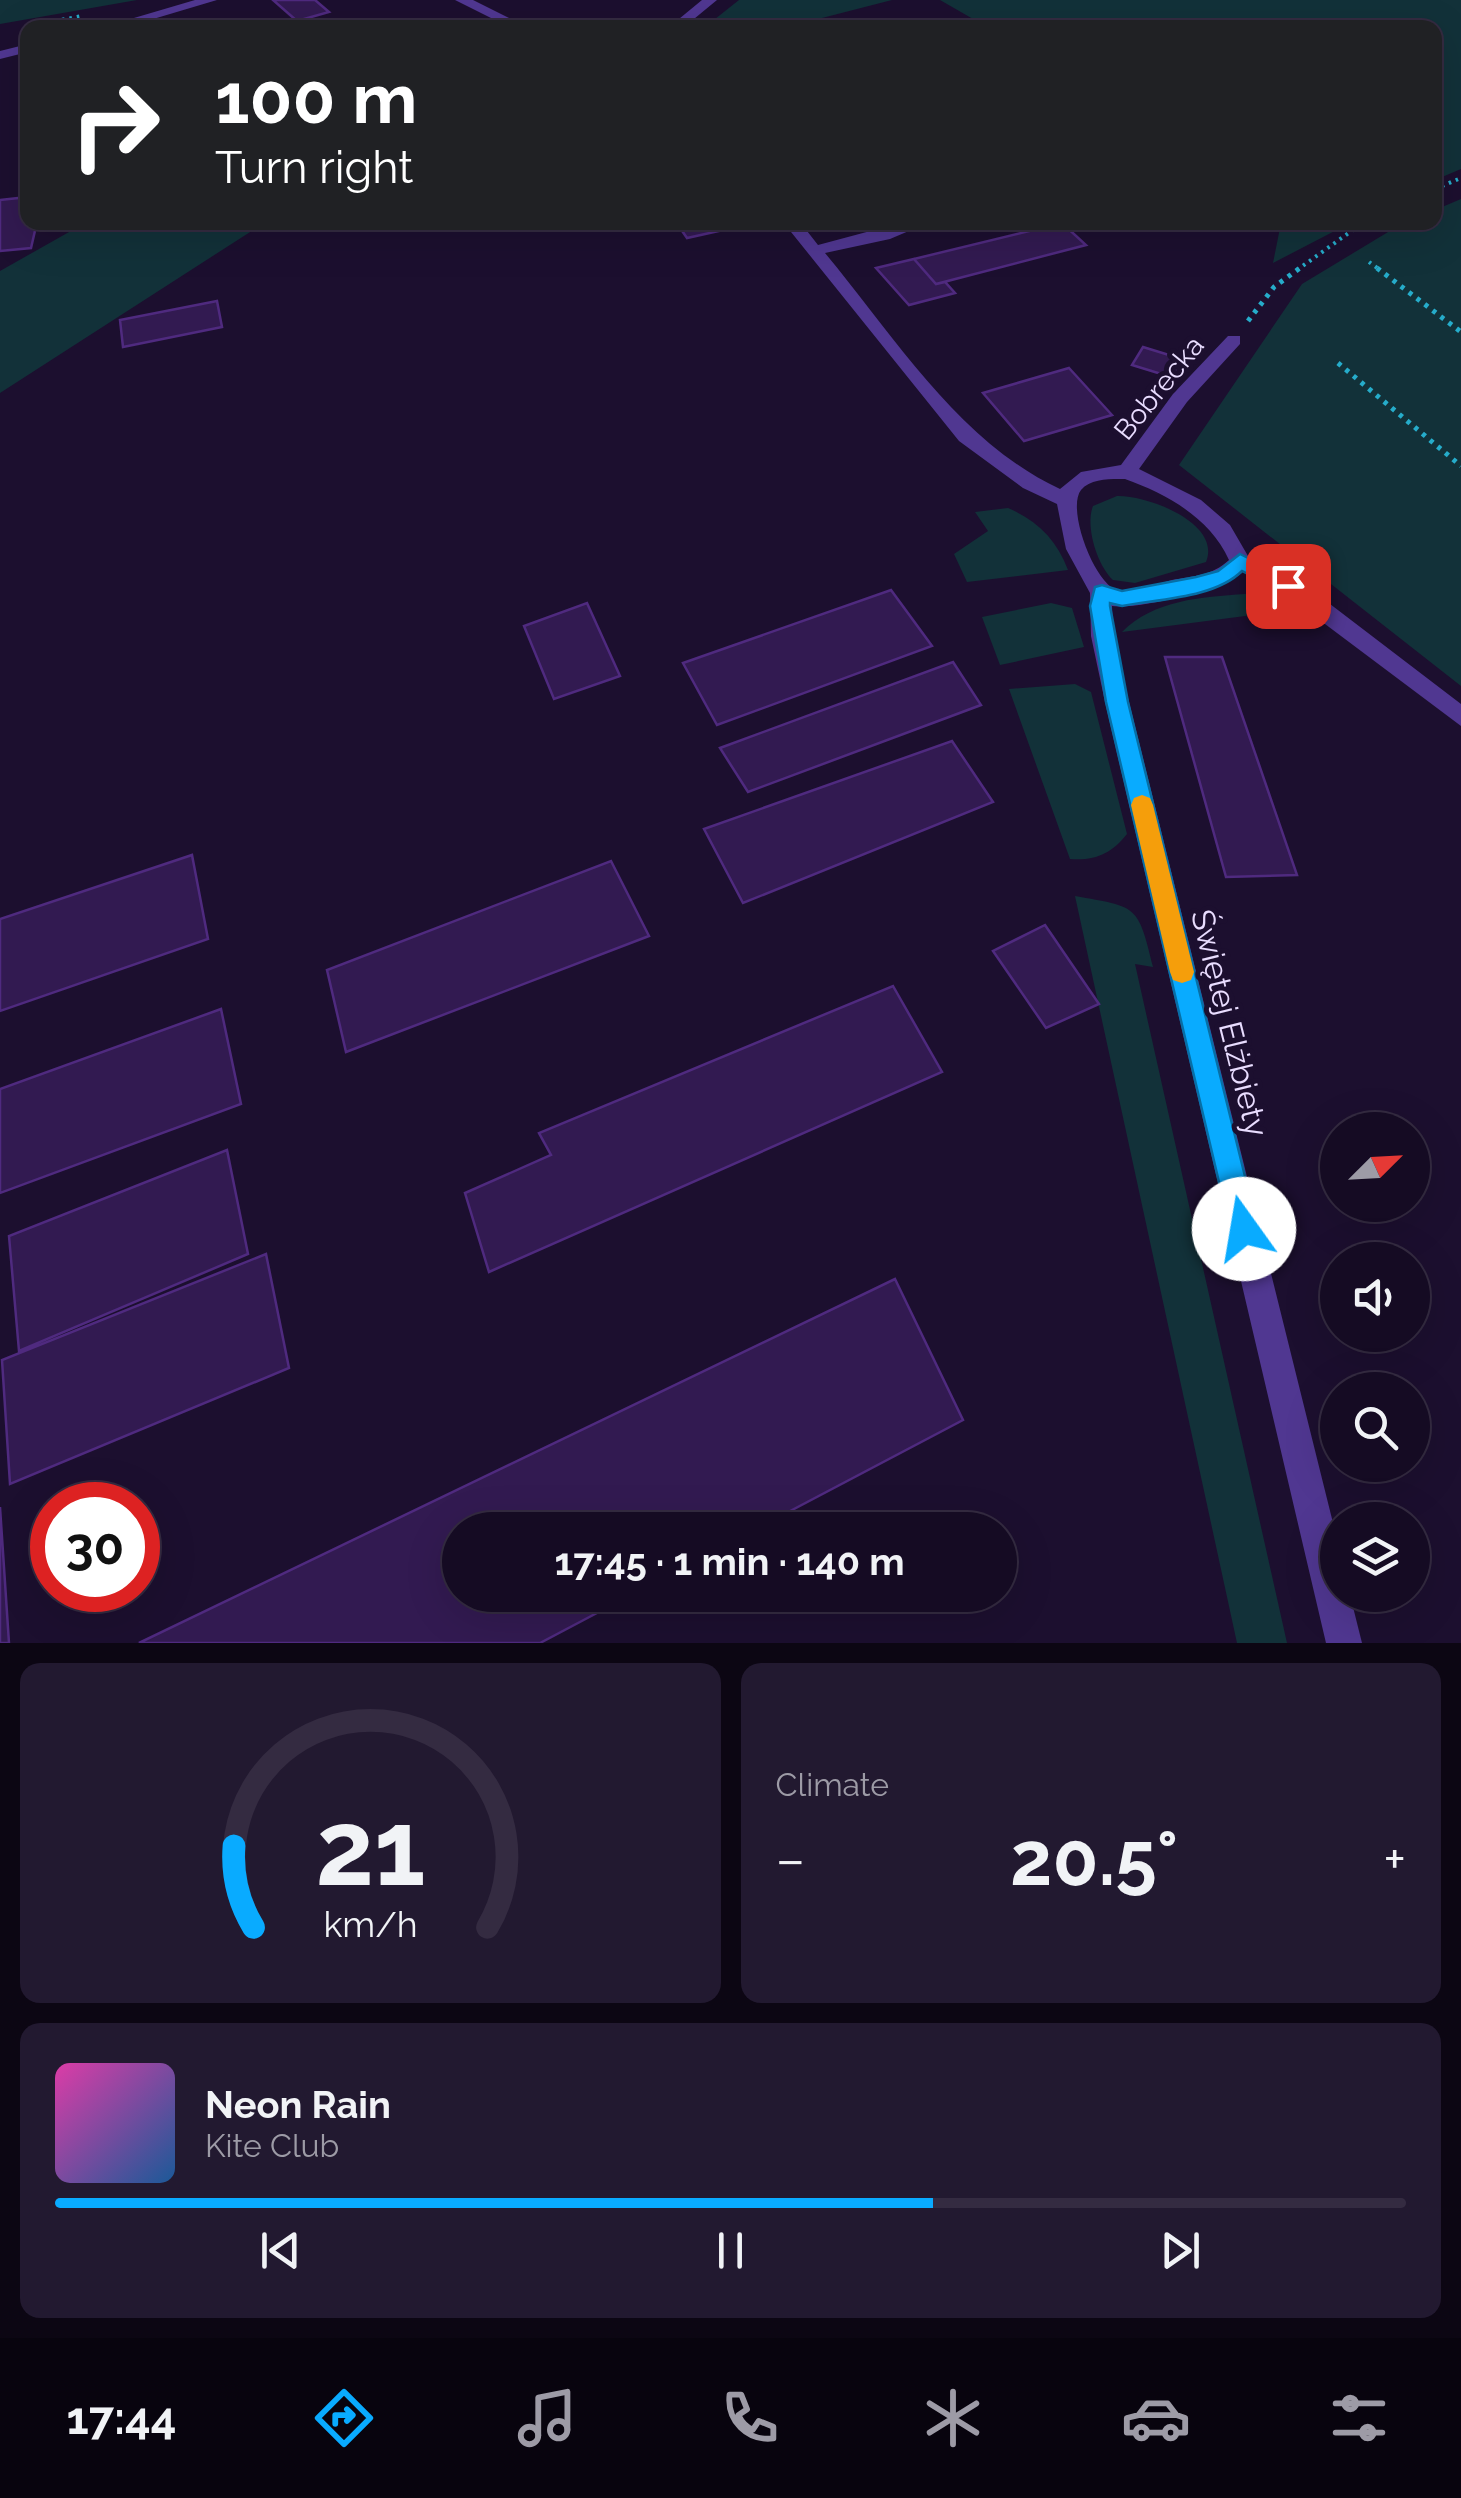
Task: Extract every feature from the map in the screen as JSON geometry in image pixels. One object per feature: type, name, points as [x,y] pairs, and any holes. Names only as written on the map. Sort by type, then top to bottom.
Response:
[{"type":"street","points":[[136,20],[210,0]]},
{"type":"street","points":[[462,0],[506,20]]},
{"type":"street","points":[[684,20],[710,0]]},
{"type":"street","points":[[797,230],[966,436],[1030,483],[1066,500]]},
{"type":"street","points":[[812,250],[900,230]]},
{"type":"street","name":"Bobrecka","points":[[1127,472],[1180,398],[1234,340]]},
{"type":"street","points":[[1240,561],[1224,576],[1196,584],[1122,599],[1102,592],[1087,573],[1069,528],[1066,500],[1070,489],[1086,478],[1127,472],[1161,486],[1199,509],[1228,537],[1240,561],[1306,597],[1461,717]]},
{"type":"street","name":"Świętej Elżbiety","points":[[1102,592],[1102,636],[1117,702],[1344,1643]]},
{"type":"path","points":[[1234,340],[1274,286],[1353,230]]},
{"type":"path","points":[[1369,262],[1461,332]]},
{"type":"path","points":[[1338,363],[1461,466]]},
{"type":"shaded area","points":[[0,0],[137,0],[20,20],[0,24]]},
{"type":"shaded area","points":[[739,0],[892,0],[814,20],[714,20]]},
{"type":"shaded area","points":[[940,0],[1461,0],[1461,169],[1442,177],[1442,20],[975,20]]},
{"type":"shaded area","points":[[1461,199],[1461,686],[1179,465],[1302,284],[1391,230],[1442,230],[1442,207]]},
{"type":"shaded area","points":[[73,230],[253,230],[0,393],[0,271]]},
{"type":"shaded area","points":[[1279,230],[1337,230],[1273,263]]},
{"type":"shaded area","points":[[1117,496],[1163,506],[1193,524],[1208,548],[1206,562],[1135,583],[1113,580],[1102,565],[1090,524],[1093,506]]},
{"type":"shaded area","points":[[1008,508],[1045,532],[1068,570],[967,582],[954,554],[988,531],[975,512]]},
{"type":"shaded area","points":[[1245,594],[1280,600],[1298,609],[1122,632],[1163,607]]},
{"type":"shaded area","points":[[1051,603],[1072,608],[1084,647],[1000,665],[982,617]]},
{"type":"shaded area","points":[[1075,684],[1091,692],[1127,834],[1103,854],[1088,859],[1070,859],[1009,689]]},
{"type":"shaded area","points":[[1075,896],[1132,912],[1148,946],[1153,967],[1135,964],[1287,1643],[1237,1643]]},
{"type":"building","points":[[273,0],[315,0],[329,12],[301,20]]},
{"type":"building","points":[[20,198],[20,230],[35,230],[31,248],[0,251],[0,200]]},
{"type":"building","points":[[682,230],[723,230],[687,238]]},
{"type":"building","points":[[1033,230],[1070,230],[1086,245],[936,284],[914,259]]},
{"type":"building","points":[[914,259],[936,284],[945,282],[955,293],[909,305],[876,268]]},
{"type":"building","points":[[217,301],[222,327],[123,347],[120,320]]},
{"type":"building","points":[[1143,347],[1182,359],[1171,377],[1132,365]]},
{"type":"building","points":[[1069,368],[1112,415],[1024,441],[983,393]]},
{"type":"building","points":[[891,590],[932,646],[717,725],[683,663]]},
{"type":"building","points":[[587,603],[620,676],[554,699],[524,626]]},
{"type":"building","points":[[1165,657],[1222,657],[1297,875],[1226,877]]},
{"type":"building","points":[[953,662],[981,705],[748,792],[720,748]]},
{"type":"building","points":[[952,741],[993,802],[743,903],[704,829]]},
{"type":"building","points":[[192,855],[208,939],[0,1011],[0,919]]},
{"type":"building","points":[[611,861],[649,936],[346,1052],[327,970]]},
{"type":"building","points":[[1045,925],[1099,1004],[1046,1028],[993,951]]},
{"type":"building","points":[[893,986],[942,1072],[489,1272],[465,1193],[551,1155],[539,1133]]},
{"type":"building","points":[[221,1009],[241,1104],[0,1193],[0,1089]]},
{"type":"building","points":[[227,1150],[248,1254],[19,1351],[9,1236]]},
{"type":"building","points":[[266,1254],[289,1368],[10,1484],[2,1360]]},
{"type":"building","points":[[895,1279],[963,1420],[788,1512],[442,1512],[442,1612],[599,1612],[540,1643],[139,1643]]},
{"type":"building","points":[[0,1507],[9,1643],[0,1643]]},
{"type":"slow traffic","points":[[1142,805],[1182,972]]},
{"type":"route","points":[[1244,1229],[1117,702],[1102,636],[1100,606],[1102,592],[1122,599],[1196,584],[1230,573],[1240,561],[1288,586]]}]
